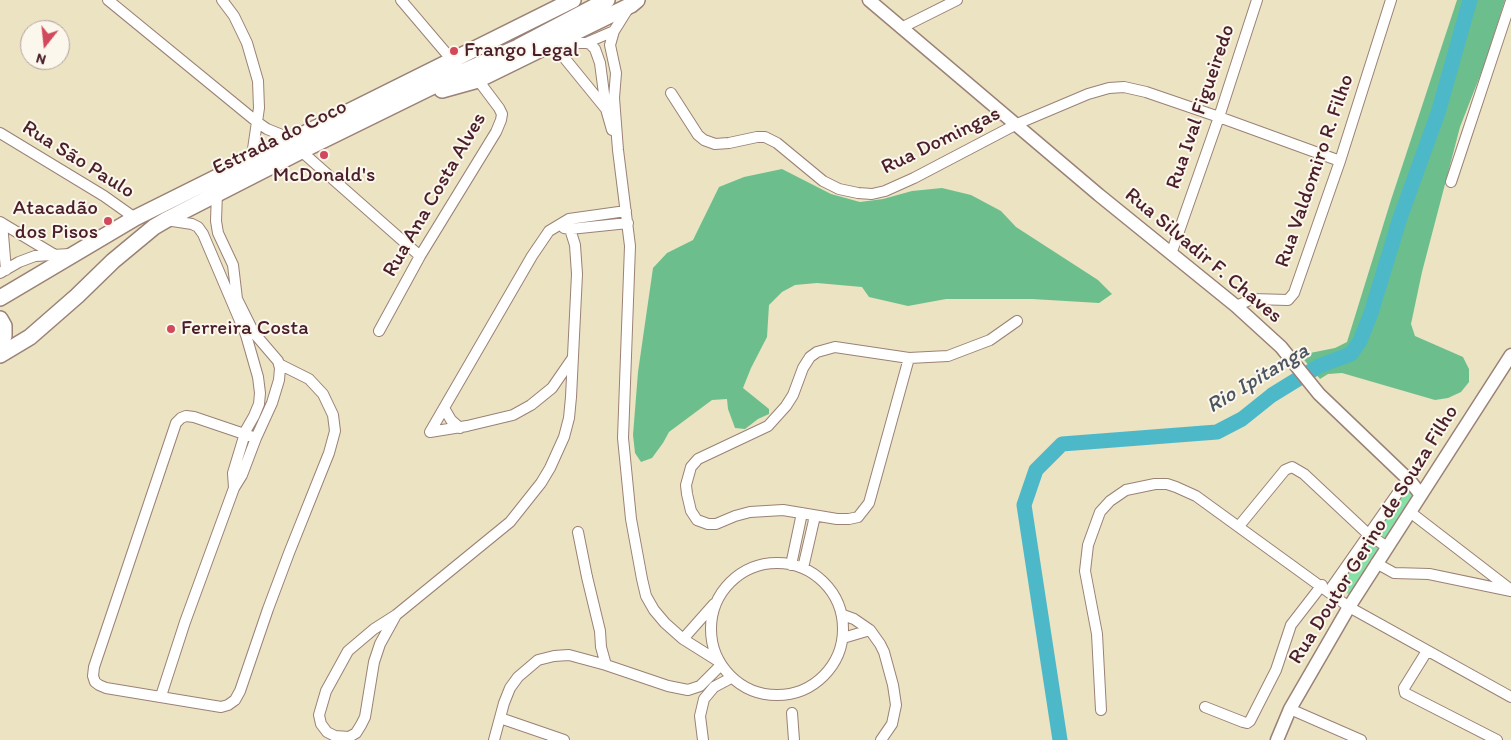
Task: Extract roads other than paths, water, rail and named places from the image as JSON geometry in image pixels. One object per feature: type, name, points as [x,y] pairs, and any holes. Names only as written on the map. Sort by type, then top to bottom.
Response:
[{"type":"highway","points":[[532,20],[552,0]]},
{"type":"highway","name":"Estrada do Coco","points":[[0,356],[30,336],[77,296],[113,261],[154,227],[297,145],[452,60],[573,0]]},
{"type":"highway","name":"Estrada do Coco","points":[[0,298],[135,218],[249,161],[297,145],[407,100],[464,71],[518,47],[607,0]]},
{"type":"highway","points":[[407,100],[478,80],[634,3]]},
{"type":"highway","points":[[0,320],[4,326],[4,336],[0,344]]},
{"type":"main road","name":"Rua Silvadir F. Chaves","points":[[869,0],[1099,195],[1236,306],[1281,347],[1319,394],[1421,495]]},
{"type":"main road","name":"Rua Doutor Gerino de Souza Filho","points":[[1277,740],[1290,709],[1376,563],[1509,363]]},
{"type":"main road","points":[[1407,483],[1429,482]]},
{"type":"street","points":[[108,0],[256,122],[297,145],[420,256]]},
{"type":"street","points":[[222,0],[234,16],[247,43],[258,81],[259,108],[253,149],[249,161]]},
{"type":"street","points":[[401,0],[452,60]]},
{"type":"street","points":[[901,28],[957,0]]},
{"type":"street","name":"Rua Ival Figueiredo","points":[[1170,254],[1219,117],[1257,0]]},
{"type":"street","name":"Rua Valdomiro R. Filho","points":[[1236,306],[1252,299],[1288,300],[1294,293],[1340,161],[1391,0]]},
{"type":"street","points":[[1451,182],[1511,1]]},
{"type":"street","points":[[634,3],[614,32],[610,45],[616,73],[614,98],[618,150],[630,246],[623,438],[631,519],[646,596],[654,610],[683,639],[720,663]]},
{"type":"street","points":[[554,43],[586,43],[614,32]]},
{"type":"street","points":[[554,43],[606,109]]},
{"type":"street","points":[[586,43],[595,49],[600,63],[606,109],[618,150]]},
{"type":"street","name":"Rua Ana Costa Alves","points":[[379,332],[420,256],[496,132],[501,120],[502,114],[499,108],[478,80]]},
{"type":"street","points":[[1017,124],[1088,94],[1109,88],[1124,87],[1146,92],[1219,117],[1340,161]]},
{"type":"street","name":"Rua Domingas","points":[[671,93],[698,135],[704,140],[715,144],[766,137],[777,143],[823,181],[840,189],[872,194],[914,178],[1017,124]]},
{"type":"street","name":"Rua São Paulo","points":[[0,133],[104,196],[135,218]]},
{"type":"street","points":[[161,696],[185,622],[234,488],[240,481],[277,390],[279,369],[274,356],[254,333],[237,299],[233,265],[218,233],[216,222],[217,192]]},
{"type":"street","points":[[572,359],[552,388],[531,406],[513,415],[460,428],[430,432],[548,231],[556,226],[626,211]]},
{"type":"street","points":[[166,220],[198,227],[203,234],[246,335],[258,377],[259,404],[245,434],[233,473],[234,488]]},
{"type":"street","points":[[1,222],[3,272],[19,262],[35,256],[76,254]]},
{"type":"street","points":[[1,222],[55,255]]},
{"type":"street","points":[[575,223],[628,223]]},
{"type":"street","points":[[396,615],[380,646],[370,680],[365,717],[361,725],[356,733],[349,737],[335,736],[327,732],[321,724],[319,715],[326,691],[348,651],[366,635],[396,615],[510,522],[541,483],[558,450],[569,418],[572,392],[577,274],[575,223]]},
{"type":"street","points":[[211,252],[225,246]]},
{"type":"street","points":[[909,358],[869,503],[858,516],[849,519],[837,519],[783,510],[765,510],[735,516],[716,524],[703,523],[697,520],[691,511],[686,485],[688,475],[698,458],[768,426],[786,406],[793,395],[803,368],[810,357],[817,352],[835,347],[909,358],[948,356],[990,340],[1017,321]]},
{"type":"street","points":[[251,350],[255,345],[262,344]]},
{"type":"street","points":[[258,377],[272,379],[279,369]]},
{"type":"street","points":[[256,438],[186,416],[176,423],[94,667],[93,676],[95,682],[99,685],[106,688],[221,707],[235,700],[240,691],[289,553],[329,453],[335,431],[333,415],[324,394],[309,379],[279,369]]},
{"type":"street","points":[[552,388],[563,387],[572,392]]},
{"type":"street","points":[[444,408],[460,428]]},
{"type":"street","points":[[1239,526],[1285,470],[1294,468],[1368,534],[1387,547]]},
{"type":"street","points":[[1205,707],[1243,722],[1247,723],[1250,721],[1276,670],[1291,625],[1325,588],[1407,483]]},
{"type":"street","points":[[1101,710],[1097,634],[1085,571],[1088,545],[1100,512],[1110,501],[1126,490],[1154,484],[1167,484],[1186,490],[1239,526],[1349,607],[1511,697]]},
{"type":"street","points":[[1410,512],[1511,590]]},
{"type":"street","points":[[791,565],[802,513]]},
{"type":"street","points":[[803,568],[815,516]]},
{"type":"street","points":[[578,532],[606,665]]},
{"type":"street","points":[[683,639],[716,601],[726,586],[740,574],[756,566],[773,563],[791,565],[803,568],[823,582],[836,598],[843,615],[843,638],[837,658],[826,675],[809,688],[789,695],[768,696],[748,690],[731,678],[720,663],[711,642],[710,621],[716,601]]},
{"type":"street","points":[[1376,563],[1394,573],[1430,574],[1511,590]]},
{"type":"street","points":[[843,615],[862,623],[870,630],[884,652],[894,685],[896,705],[892,724],[881,740]]},
{"type":"street","points":[[843,638],[870,630]]},
{"type":"street","points":[[366,635],[380,646]]},
{"type":"street","points":[[593,661],[602,647]]},
{"type":"street","points":[[1426,650],[1404,688],[1405,693],[1496,740]]},
{"type":"street","points":[[494,740],[510,688],[518,677],[538,660],[554,656],[569,655],[593,661],[668,686],[688,690],[696,695],[702,704]]},
{"type":"street","points":[[688,690],[700,686],[720,663]]},
{"type":"street","points":[[703,740],[700,716],[702,704],[708,692],[731,678]]},
{"type":"street","points":[[1290,709],[1361,740]]},
{"type":"street","points":[[792,713],[794,740]]},
{"type":"street","points":[[500,718],[564,740]]},
{"type":"waterway","name":"Rio Ipitanga","points":[[1060,740],[1024,505],[1036,470],[1062,444],[1217,432],[1242,419],[1272,395],[1319,366],[1351,354],[1360,341],[1371,313],[1400,218],[1438,113],[1470,0]]},
{"type":"place","name":"Frango Legal","points":[[454,51]]},
{"type":"place","name":"McDonald's","points":[[324,155]]},
{"type":"place","name":"Atacadão dos Pisos","points":[[108,221]]},
{"type":"place","name":"Ferreira Costa","points":[[171,329]]}]
